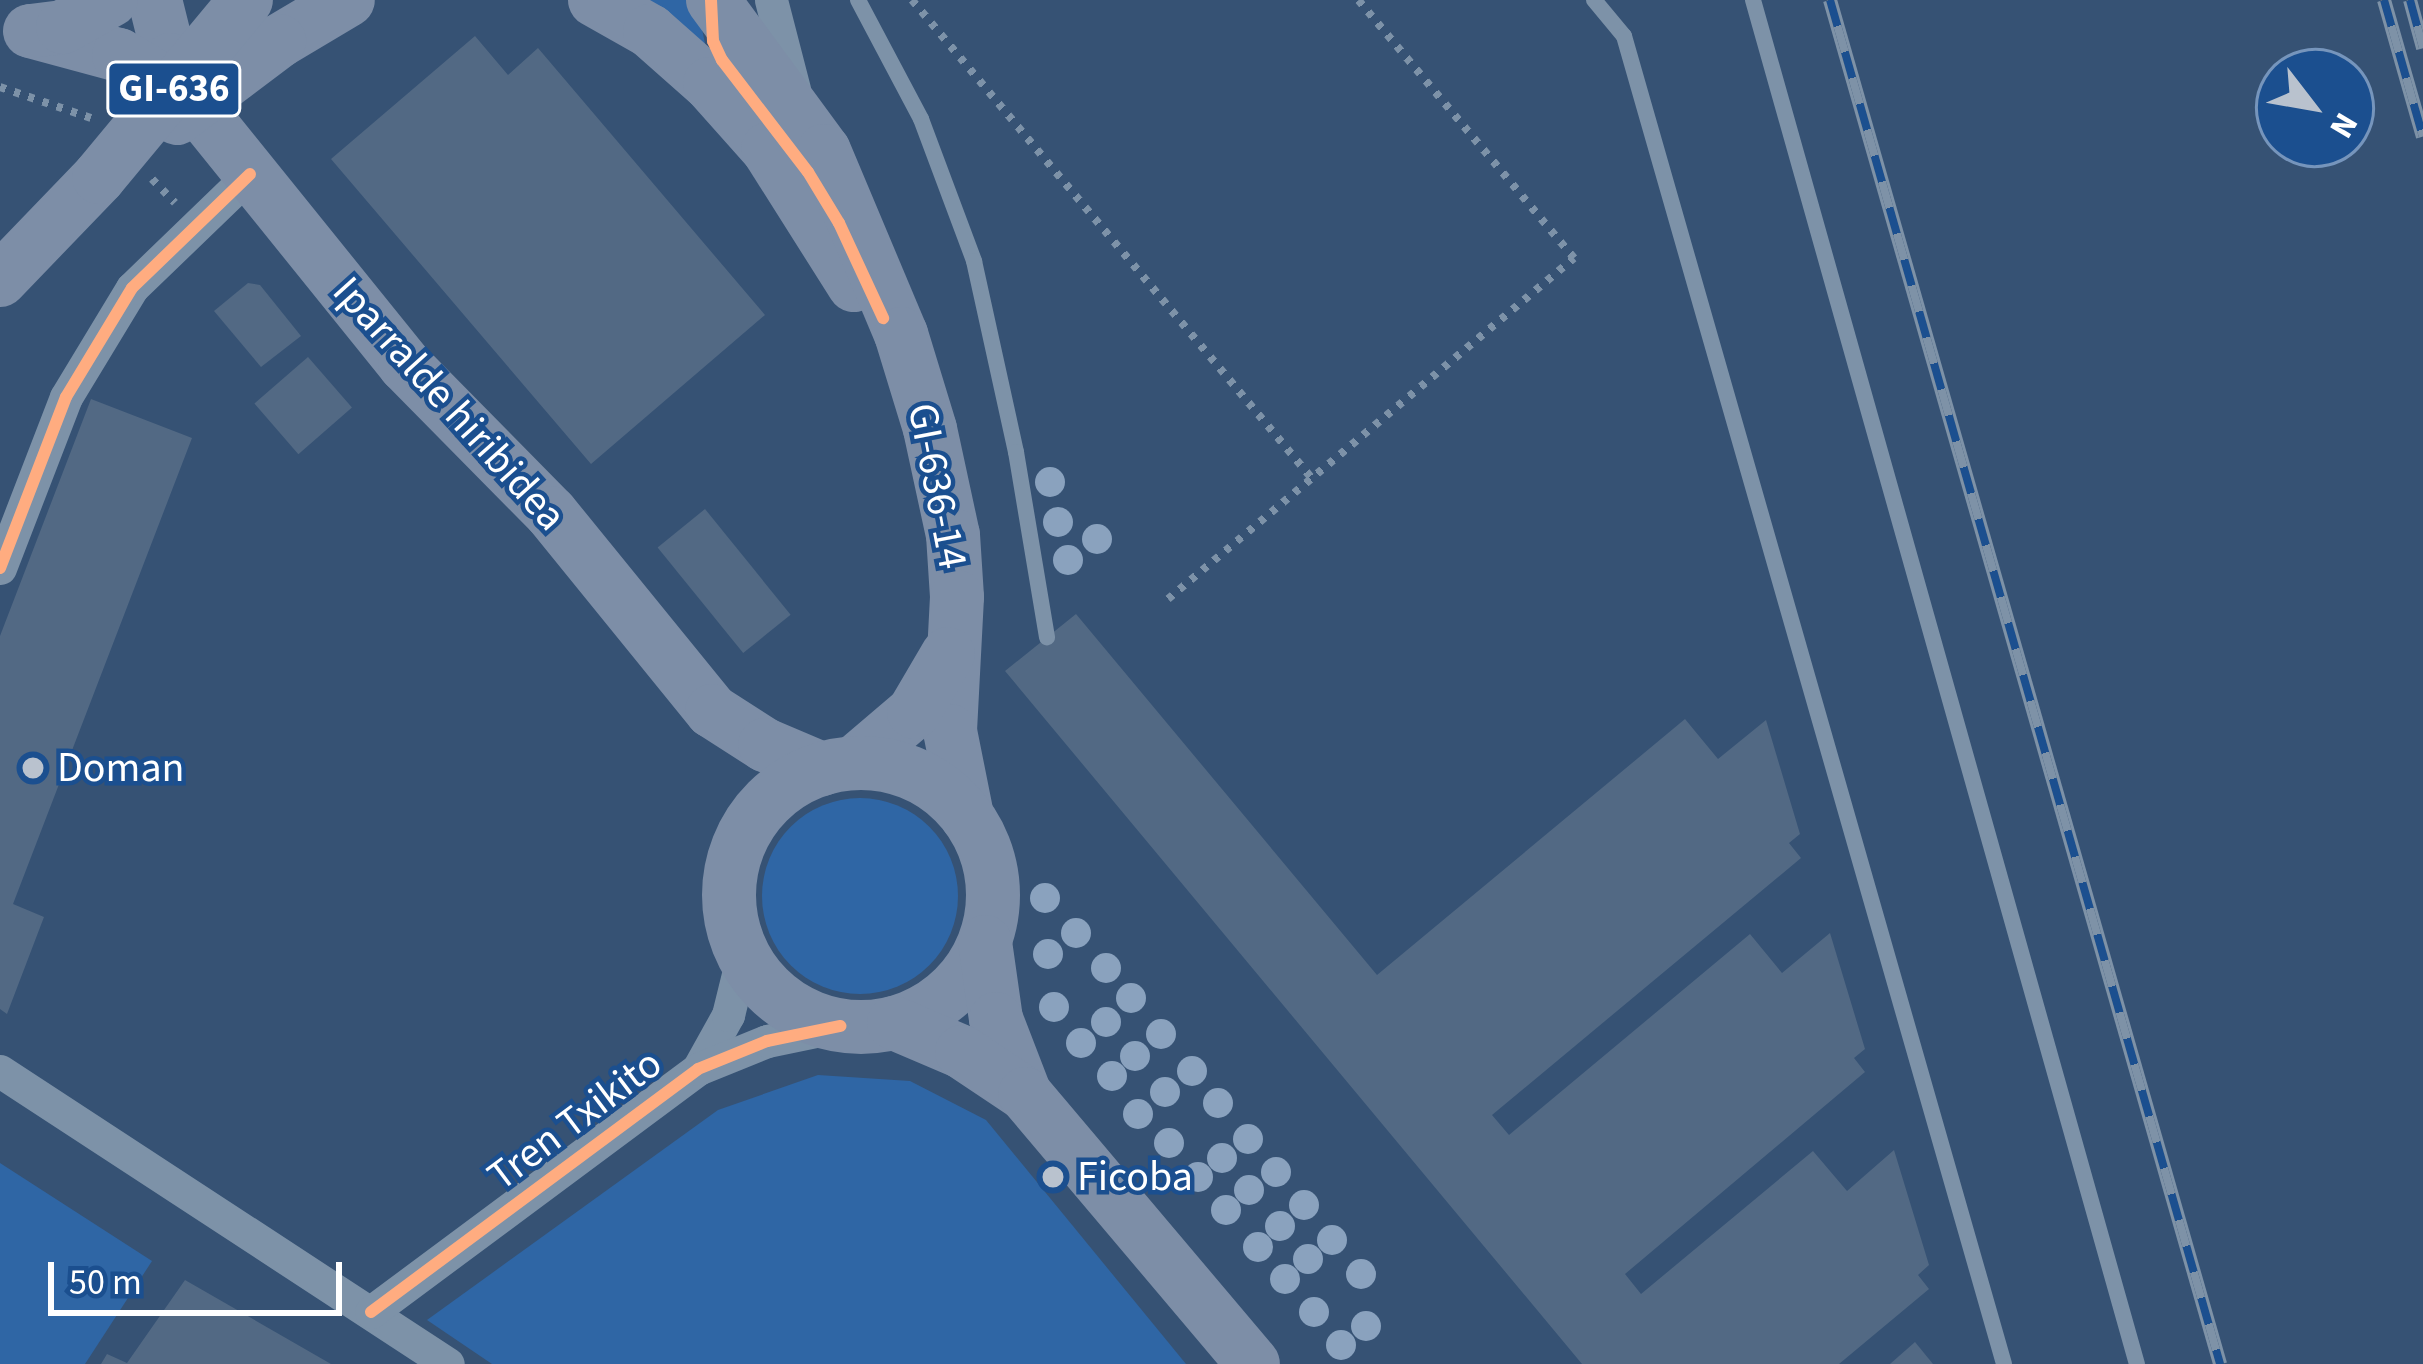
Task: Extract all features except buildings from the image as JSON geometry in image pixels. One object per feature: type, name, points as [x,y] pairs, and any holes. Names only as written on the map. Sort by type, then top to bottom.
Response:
[{"type":"main road","points":[[15,30],[62,27],[111,0]]},
{"type":"main road","name":"Iparralde hiribidea","points":[[155,0],[170,60],[188,95],[405,365],[550,513],[712,711],[738,766],[750,824]]},
{"type":"main road","points":[[262,21],[348,0]]},
{"type":"main road","points":[[595,0],[650,31],[710,84],[768,149],[859,294],[892,326]]},
{"type":"main road","name":"GI-636-14","points":[[712,0],[802,114],[855,214],[892,326],[950,517],[957,570],[950,730],[967,816]]},
{"type":"main road","name":"GI-636","points":[[0,280],[99,177],[262,21]]},
{"type":"main road","name":"Iparralde hiribidea","points":[[15,30],[118,55],[188,95]]},
{"type":"main road","name":"GI-636-14","points":[[838,766],[914,712],[954,640]]},
{"type":"main road","name":"Iparralde hiribidea","points":[[712,711],[765,745],[838,766]]},
{"type":"main road","points":[[887,765],[945,792],[967,816],[992,877],[993,910],[985,942],[950,994],[894,1023],[840,1026],[785,1004],[743,955],[729,889],[735,855],[750,824],[782,790],[838,766],[887,765]]},
{"type":"main road","points":[[985,942],[995,1019],[1025,1094]]},
{"type":"main road","points":[[894,1023],[962,1052],[1025,1094],[1253,1364]]},
{"type":"street","points":[[712,0],[713,41],[722,60],[808,172],[892,326]]},
{"type":"street","points":[[771,0],[802,114]]},
{"type":"street","points":[[0,568],[66,397],[133,289],[250,174]]},
{"type":"street","name":"Tren Txikito","points":[[698,1070],[728,1015],[743,955]]},
{"type":"street","name":"Tren Txikito","points":[[371,1312],[698,1070],[767,1041],[840,1026]]},
{"type":"street","points":[[0,1070],[448,1364]]},
{"type":"lane","points":[[858,0],[921,119],[974,261],[1016,452],[1047,637]]},
{"type":"lane","points":[[1594,0],[1624,36],[2004,1364]]},
{"type":"lane","points":[[1754,0],[2137,1364]]},
{"type":"path","points":[[912,0],[1313,481]]},
{"type":"path","points":[[1168,599],[1574,258],[1358,0]]},
{"type":"shaded area","points":[[646,0],[696,0],[708,58]]},
{"type":"shaded area","points":[[860,798],[898,805],[929,827],[951,858],[958,896],[951,934],[929,965],[898,987],[860,994],[822,987],[791,965],[769,934],[762,896],[769,858],[791,827],[822,805]]},
{"type":"shaded area","points":[[818,1075],[910,1081],[986,1120],[1186,1364],[492,1364],[427,1320],[718,1110]]},
{"type":"shaded area","points":[[0,1163],[152,1261],[85,1364],[0,1364]]},
{"type":"railway","points":[[1830,0],[2220,1364]]},
{"type":"railway","points":[[2384,0],[2423,137]]},
{"type":"railway","points":[[2410,0],[2423,48]]},
{"type":"cycle path","points":[[711,0],[713,41],[722,60],[808,172],[839,223],[883,318]]},
{"type":"cycle path","points":[[0,568],[66,397],[132,288],[250,174]]},
{"type":"cycle path","points":[[371,1312],[698,1069],[767,1041],[840,1026]]},
{"type":"place","name":"Doman","points":[[33,768]]},
{"type":"place","name":"Ficoba","points":[[1053,1177]]}]
